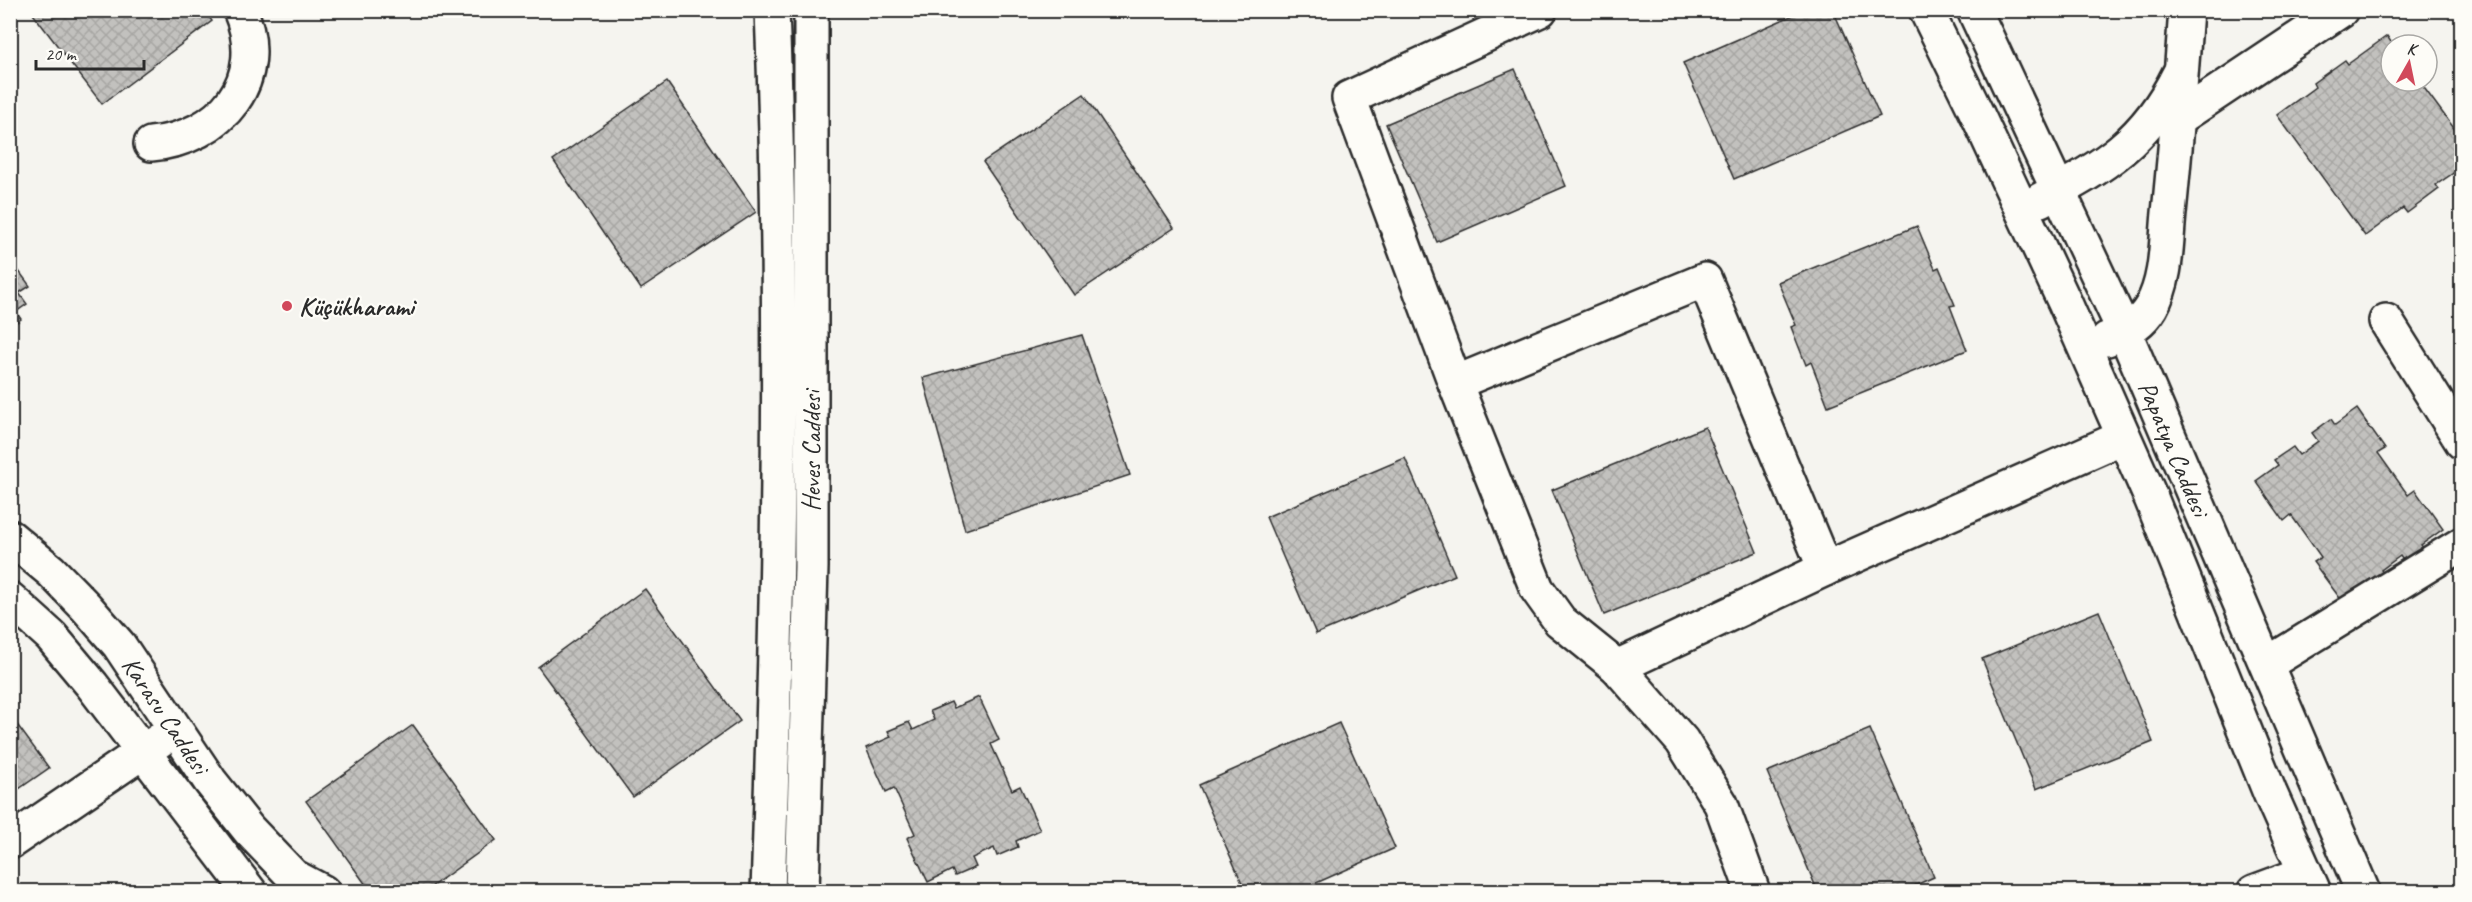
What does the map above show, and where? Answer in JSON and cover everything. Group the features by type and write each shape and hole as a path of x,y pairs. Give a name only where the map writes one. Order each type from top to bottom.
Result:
{"street":[{"path":"151,144 180,140 206,128 219,118 238,93 246,74 249,53 248,32 240,10"},
{"name":"Heves Caddesi","path":"768,891 776,571 778,368 772,10"},
{"name":"Heves Caddesi","path":"802,891 811,567 811,10"},
{"path":"1540,10 1349,98 1455,383 1537,589 1560,621 1617,667 1682,741 1721,804 1753,891"},
{"name":"Papatya Caddesi","path":"1926,10 2023,209 2193,600 2270,793 2309,882"},
{"name":"Papatya Caddesi","path":"1974,10 2126,333 2363,891"},
{"path":"2083,346 2126,333 2151,307 2162,279 2179,118 2186,10"},
{"path":"2179,118 2341,10"},
{"path":"2023,209 2103,165 2141,132 2162,105 2182,68"},
{"path":"1455,383 1705,280 1825,569"},
{"path":"2386,321 2462,442"},
{"path":"1617,667 1825,569 2123,437"},
{"name":"Karasu Caddesi","path":"10,537 51,571 86,606 119,645 210,781 249,830 293,876 322,891"},
{"path":"2267,664 2462,544"},
{"name":"Karasu Caddesi","path":"10,599 51,636 92,685 250,891"},
{"path":"10,842 143,753 174,729"},
{"path":"2254,891 2309,882"}],"building":[{"path":"30,10 204,10 212,21 102,104"},
{"path":"1805,10 1833,10 1880,116 1734,179 1683,63"},
{"path":"2379,42 2379,93 2428,93 2462,139 2462,167 2436,185 2439,189 2407,213 2403,208 2365,236 2277,115 2315,87 2313,83 2345,60 2348,64"},
{"path":"1515,69 1566,186 1437,242 1386,124"},
{"path":"667,82 756,212 641,289 553,160"},
{"path":"1084,94 1174,228 1074,295 983,162"},
{"path":"1917,226 1935,269 1939,267 1955,305 1950,306 1967,350 1828,406 1811,362 1806,365 1791,327 1796,325 1778,282"},
{"path":"10,259 30,286 19,293 27,304 16,312 21,319 10,327"},
{"path":"1082,335 1130,475 965,530 923,378"},
{"path":"2357,409 2385,449 2378,453 2408,495 2415,490 2443,529 2421,545 2425,550 2405,563 2400,556 2381,570 2386,577 2342,601 2313,562 2321,557 2291,515 2284,521 2256,481 2278,465 2274,460 2293,447 2299,455 2318,441 2312,433 2331,419 2335,425"},
{"path":"1705,427 1757,552 1604,615 1552,490"},
{"path":"1405,458 1455,575 1316,634 1266,517"},
{"path":"645,589 740,721 633,797 538,667"},
{"path":"2099,611 2153,742 2036,789 1982,659"},
{"path":"979,697 999,740 991,744 1012,790 1020,786 1040,830 1016,841 1018,847 997,856 994,848 972,858 976,867 955,876 952,870 928,882 907,838 915,834 894,788 886,792 866,748 891,737 888,731 909,722 913,730 934,720 930,711 951,702 954,708"},
{"path":"10,715 49,768 10,795"},
{"path":"1339,723 1395,848 1296,892 1246,892 1199,785"},
{"path":"413,725 496,840 424,892 371,892 306,801"},
{"path":"1870,729 1934,877 1900,892 1818,892 1767,772"}],"place":[{"name":"Küçükharami","path":"287,306"}]}
